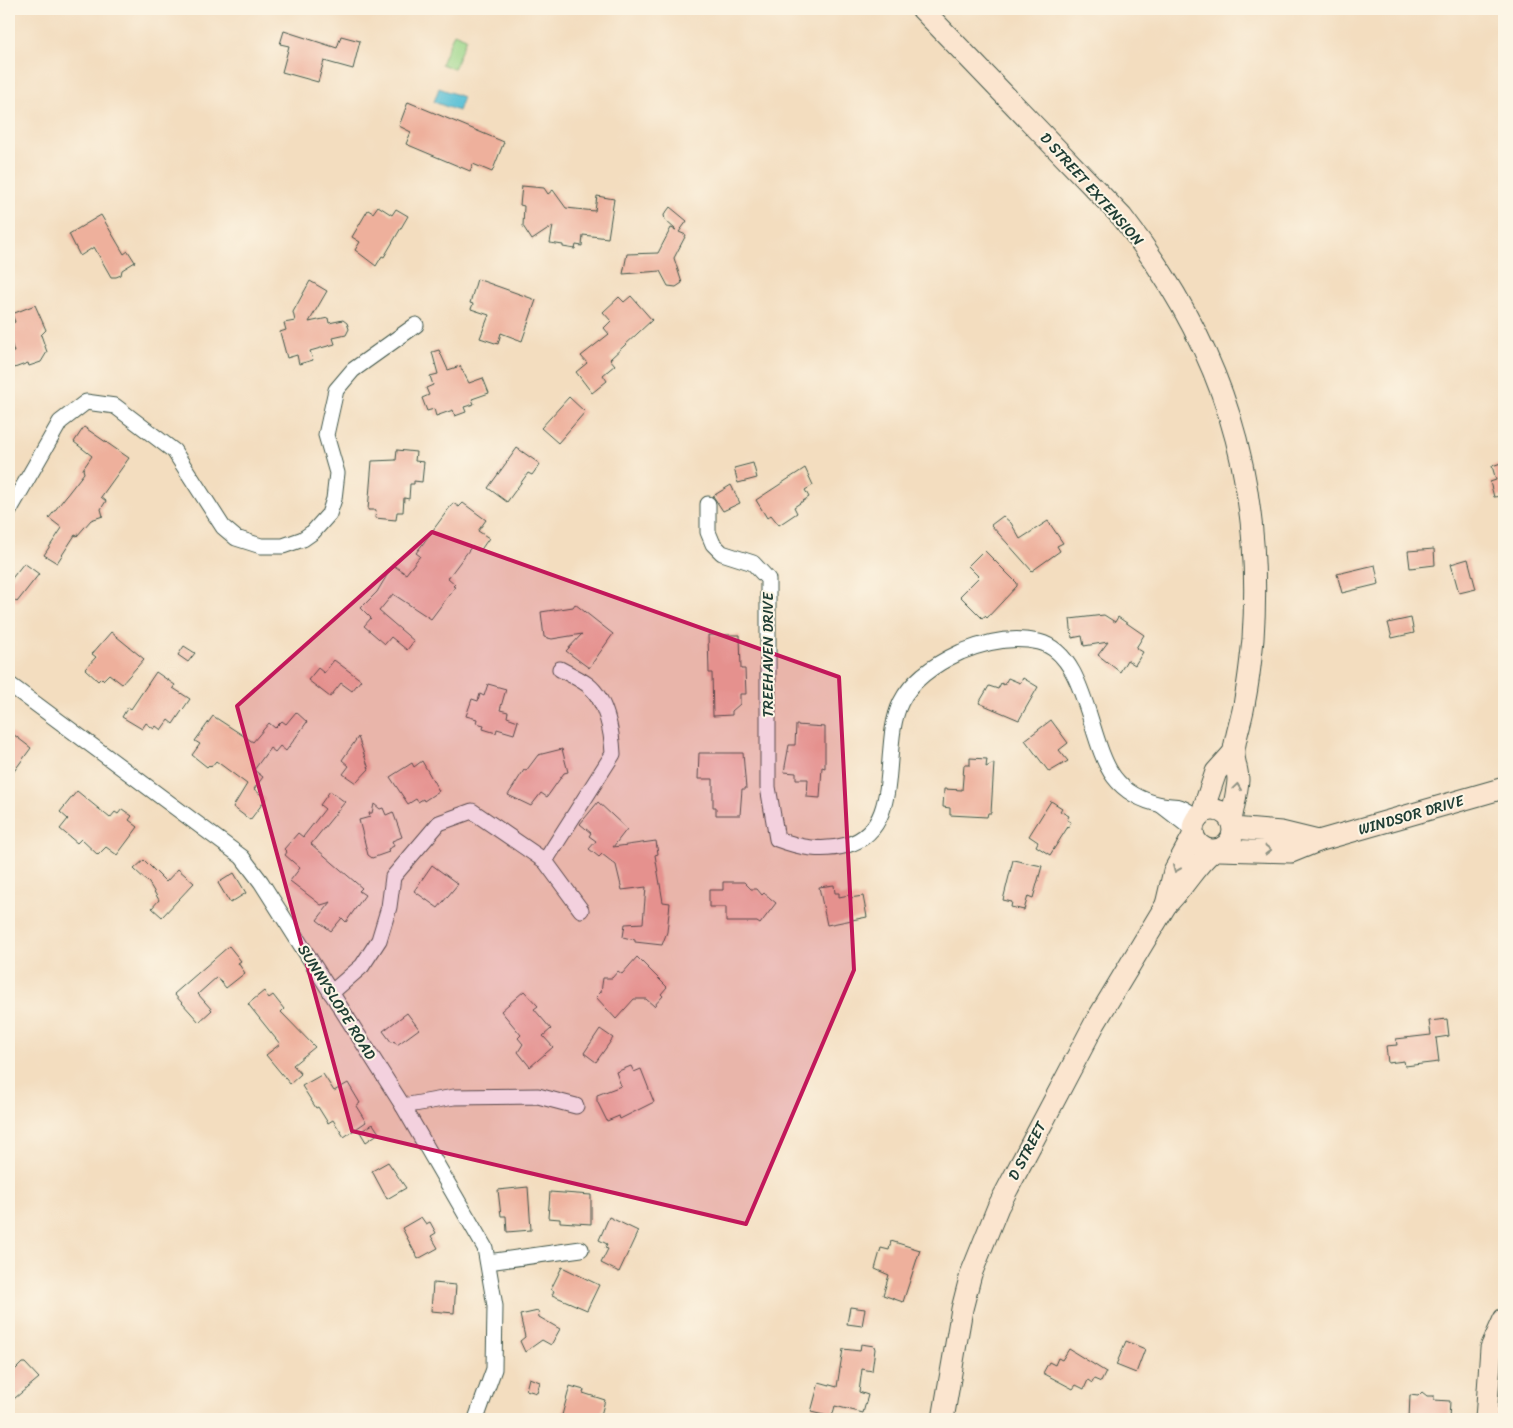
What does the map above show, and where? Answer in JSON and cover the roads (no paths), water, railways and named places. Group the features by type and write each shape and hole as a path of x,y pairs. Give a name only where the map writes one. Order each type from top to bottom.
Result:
{"street":[{"name":"D STREET EXTENSION","path":"922,9 1122,217 1174,290 1198,333 1219,381 1235,434 1245,477 1252,527 1254,578 1252,648 1245,700 1234,752 1238,779 1232,824"},
{"path":"9,511 60,422 86,402 115,406 174,451 223,527 236,538 251,544 272,546 303,539 313,532 329,514 337,486 338,473 326,435 336,390 353,370 416,325"},
{"name":"TREEHAVEN DRIVE","path":"708,504 708,532 714,544 722,553 753,563 768,579 768,787 777,839 799,847 831,849 854,843 872,830 884,810 892,729 901,701 918,680 941,661 971,648 1012,639 1041,643 1063,658 1080,684 1100,750 1114,777 1131,795 1161,805 1181,808 1196,824"},
{"path":"545,861 613,754 612,734 605,710 589,686 560,668"},
{"name":"SUNNYSLOPE ROAD","path":"9,684 242,857 261,882 403,1106 485,1248 495,1306 494,1369 476,1419"},
{"path":"1196,824 1208,810 1222,811 1232,824 1230,841 1216,850 1200,847 1196,824 1216,772 1234,752"},
{"name":"WINDSOR DRIVE","path":"1216,850 1291,852 1318,841 1504,788"},
{"path":"331,993 362,966 379,940 389,907 393,877 439,823 472,811 545,861 581,910"},
{"name":"D STREET","path":"1166,905 1174,871 1196,824"},
{"name":"WINDSOR DRIVE","path":"1232,824 1281,832 1318,841"},
{"name":"D STREET","path":"944,1419 964,1301 971,1274 998,1207 1094,1023 1166,905 1180,892 1201,860 1216,850"},
{"path":"403,1106 454,1097 538,1096 576,1106"},
{"path":"488,1262 581,1249"},
{"path":"1486,1419 1491,1348 1504,1319"}],"water":[{"path":"439,88 463,97 458,111 434,102"}]}
